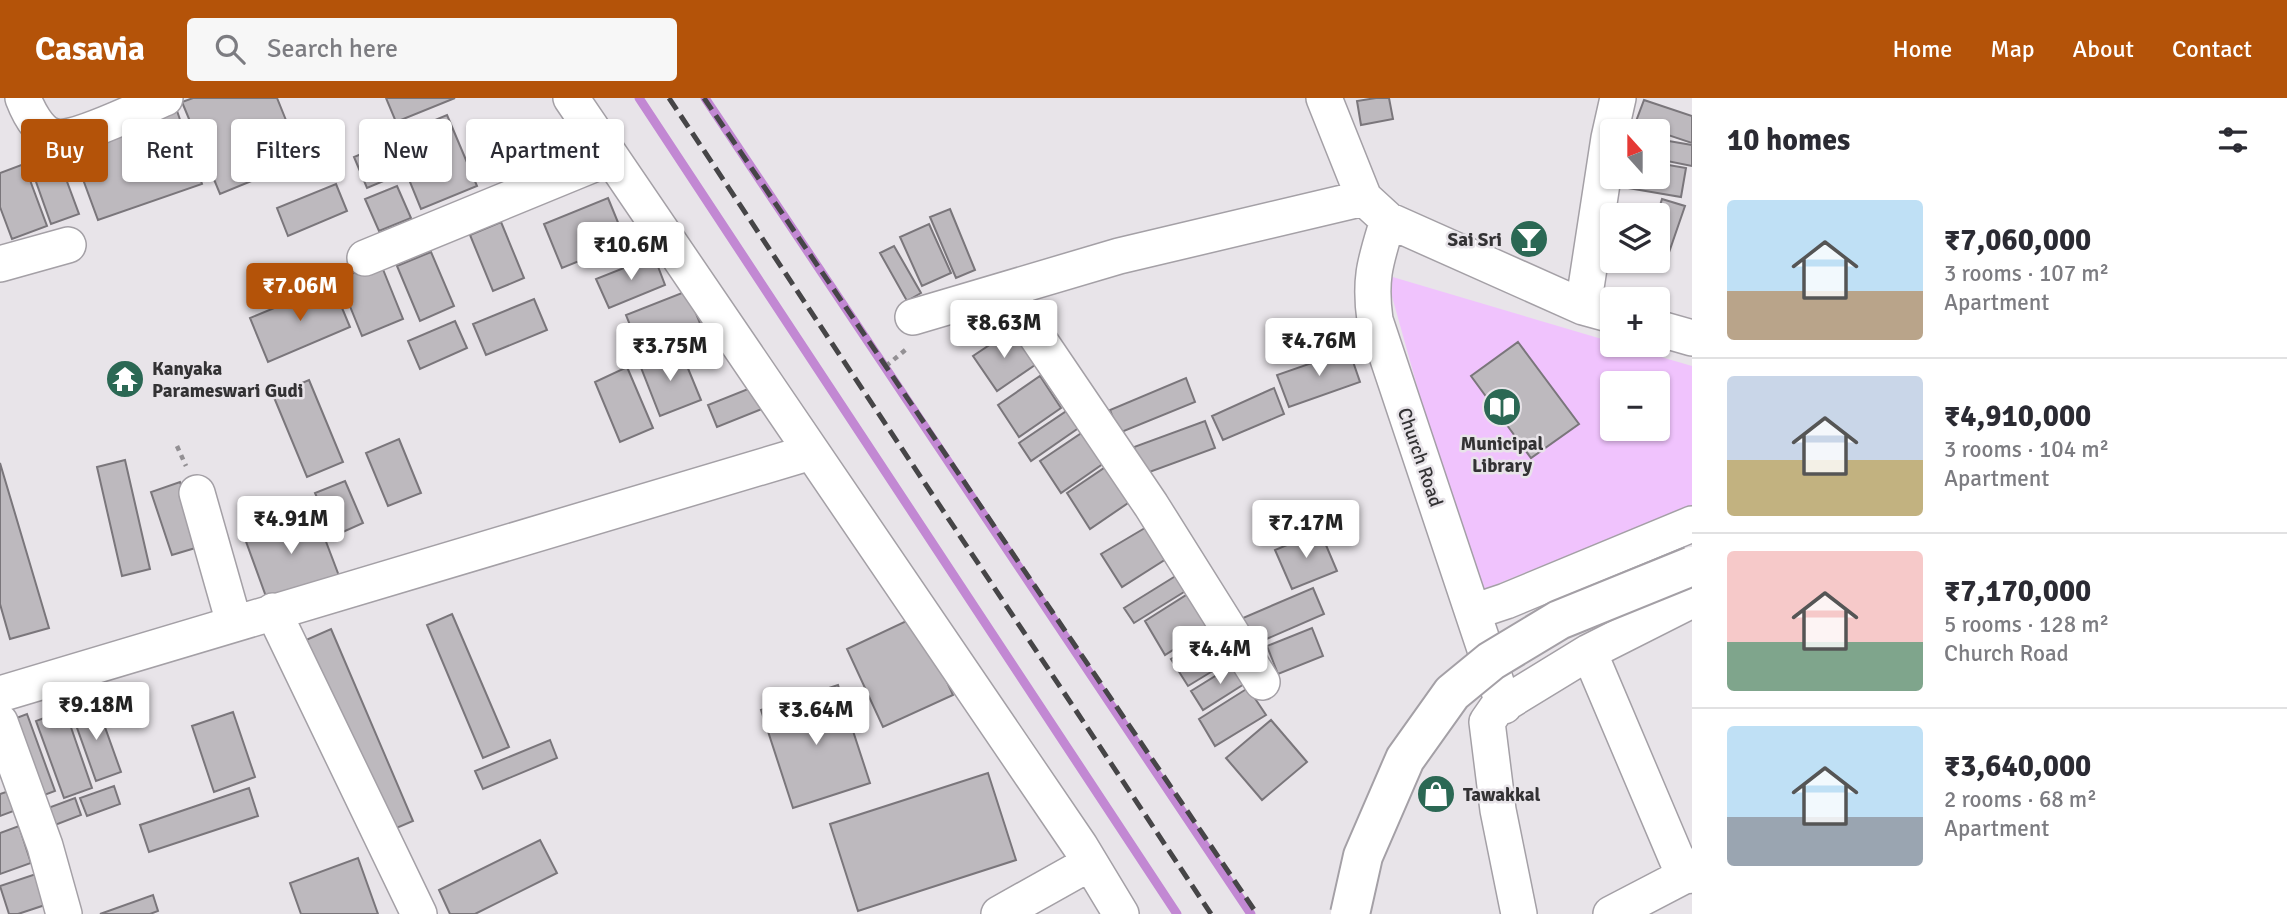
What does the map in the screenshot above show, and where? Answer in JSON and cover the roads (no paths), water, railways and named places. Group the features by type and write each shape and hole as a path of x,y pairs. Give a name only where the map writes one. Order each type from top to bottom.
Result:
{"main road":[{"path":"1350,914 1363,856 1405,759 1452,693 1491,661 1559,620 1692,566"}],"street":[{"path":"23,98 39,126 53,136 75,136 165,98"},
{"path":"571,98 585,119"},
{"path":"1324,98 1376,209"},
{"path":"913,317 1119,256 1376,209 1597,311 1609,138 1618,98"},
{"path":"624,176 1090,863 1121,914"},
{"path":"365,258 550,182"},
{"name":"Church Road","path":"1376,209 1371,293 1375,320 1504,706"},
{"path":"0,264 68,244"},
{"path":"1006,291 1151,505 1262,682"},
{"path":"1670,332 1692,338"},
{"path":"0,694 811,452"},
{"path":"197,493 234,623"},
{"path":"1473,612 1692,524"},
{"path":"1519,914 1498,810 1487,722 1496,709 1589,652 1692,600"},
{"path":"273,611 419,914"},
{"path":"1589,652 1689,872 1611,914"},
{"path":"0,722 45,846 64,914"},
{"path":"999,914 1090,863"}],"waterway":[{"path":"639,98 1177,914"},
{"path":"705,98 1251,914"}],"railway":[{"path":"669,98 1211,914"},
{"path":"704,98 1257,914"}],"place":[{"name":"Sai Sri","path":"1529,239"},
{"name":"Kanyaka Parameswari Gudi","path":"125,379"},
{"name":"Municipal Library","path":"1502,407"},
{"name":"Tawakkal","path":"1436,794"}]}
